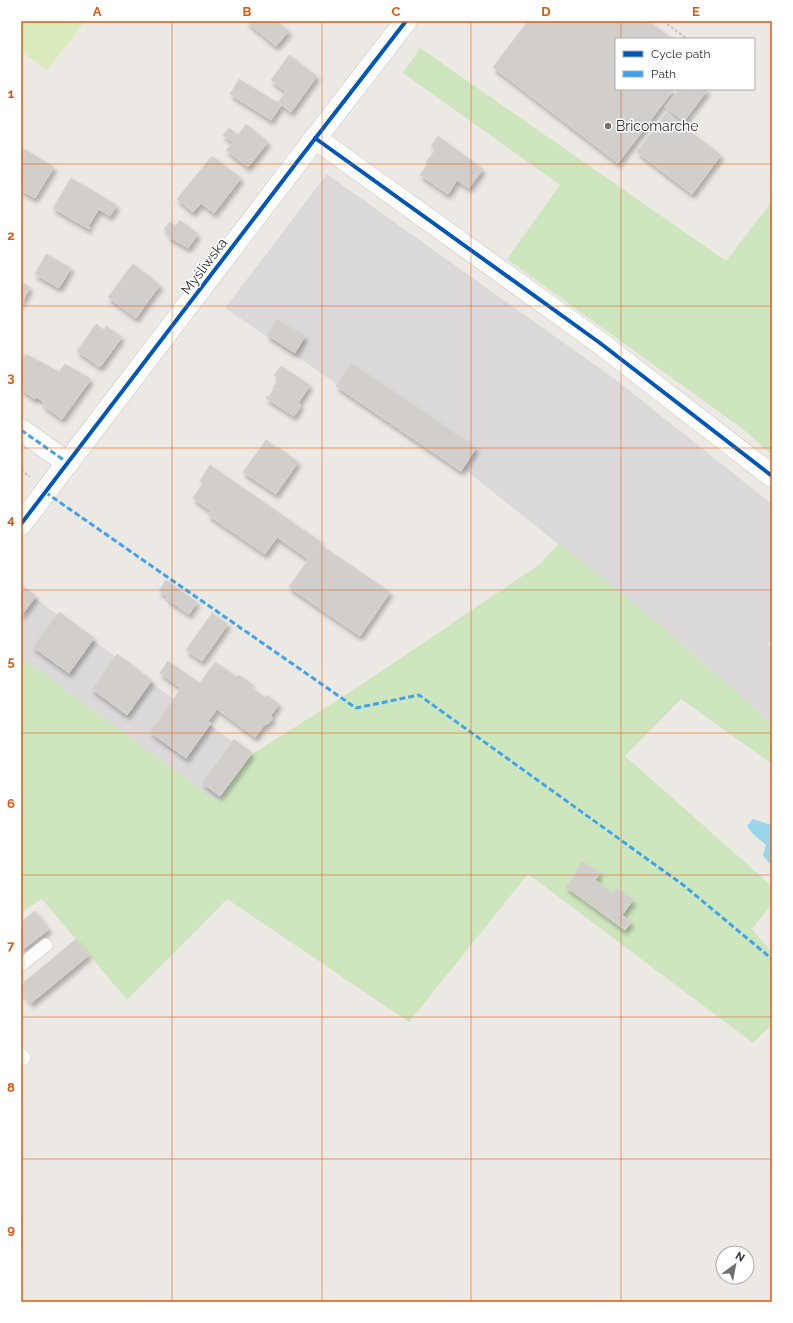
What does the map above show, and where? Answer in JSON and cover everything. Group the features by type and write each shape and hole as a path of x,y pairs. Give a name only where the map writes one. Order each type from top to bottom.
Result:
{"street":[{"name":"Myśliwska","path":"21,524 406,21"},
{"path":"315,138 600,343 772,476"},
{"path":"21,430 68,463"}],"lane":[{"path":"21,965 46,945"},
{"path":"21,1054 24,1058 21,1060"}],"path":[{"path":"663,21 686,38"}],"shaded area":[{"path":"327,174 616,380 772,504 772,640 768,645 772,648 772,724 658,623 473,476 225,308"},
{"path":"21,588 251,755 218,802 21,657"}],"green space":[{"path":"21,21 85,21 47,70 21,51"},
{"path":"420,48 726,261 772,201 772,455 744,430 507,259 560,185 403,73"},
{"path":"559,543 658,623 772,724 772,764 681,699 625,756 772,886 772,904 752,929 772,953 772,1024 753,1043 528,874 409,1022 227,899 127,1000 42,899 21,912 21,657 218,802 251,755 358,687 540,564"}],"water":[{"path":"753,819 772,824 772,865 763,855 766,845 753,834 747,826"}],"building":[{"path":"246,21 277,21 289,31 276,46"},
{"name":"Bricomarche","path":"528,21 649,21 671,38 615,38 615,90 673,90 618,163 493,67"},
{"path":"289,55 317,76 291,112 278,102 286,92 271,80"},
{"path":"239,79 281,105 271,120 230,94"},
{"path":"678,90 707,90 684,121 665,107"},
{"path":"666,113 721,155 692,194 637,152"},
{"path":"246,124 268,142 248,167 226,150 233,142 223,135 229,128 238,135"},
{"path":"438,136 483,169 469,188 457,180 448,194 420,175 428,164 426,162 436,149 431,146"},
{"path":"21,147 54,167 35,198 21,190"},
{"path":"212,156 241,178 214,213 201,203 193,212 177,199"},
{"path":"71,178 117,205 110,216 99,209 88,226 90,227 89,229 53,208"},
{"path":"180,220 198,234 188,248 168,236 170,234 164,229 170,222 176,226"},
{"path":"46,254 71,268 59,288 35,274"},
{"path":"133,264 160,285 148,301 120,281"},
{"path":"120,281 148,301 136,318 108,297"},
{"path":"21,282 30,287 21,304"},
{"path":"277,319 305,336 295,353 267,335"},
{"path":"96,324 104,330 106,326 122,337 100,367 77,351"},
{"path":"26,354 59,372 65,364 91,379 62,419 43,405 44,402 37,397 35,399 21,389 21,360"},
{"path":"351,363 476,448 461,471 336,386"},
{"path":"281,366 310,385 298,403 301,405 294,416 266,398 267,396 269,397 279,378 274,375"},
{"path":"266,440 298,462 276,494 243,472"},
{"path":"210,465 321,542 308,559 277,537 265,554 208,515 211,511 193,498 203,483 200,481"},
{"path":"319,544 390,592 360,636 289,587"},
{"path":"166,580 197,602 189,614 167,599 168,597 159,591"},
{"path":"21,585 36,596 21,616"},
{"path":"59,612 94,638 69,673 33,647"},
{"path":"212,613 228,624 202,661 186,650"},
{"path":"117,654 152,680 127,715 92,689"},
{"path":"168,661 200,683 215,662 237,677 239,675 251,683 249,686 266,698 267,695 279,704 271,715 272,719 269,723 265,724 255,737 217,709 208,721 175,697 181,688 160,673"},
{"path":"175,697 211,723 186,758 150,732"},
{"path":"234,739 252,753 220,796 202,783"},
{"path":"582,861 600,873 595,880 613,894 617,888 633,900 622,915 631,922 625,930 566,887 578,870 577,869"},
{"path":"35,911 49,929 21,951 21,922"},
{"path":"76,939 89,955 31,1003 21,990 21,985"}],"marked path":[{"path":"21,430 68,463"},
{"path":"45,492 356,708 419,695 682,884 772,959"}],"cycle path":[{"path":"21,524 406,21"},
{"path":"315,138 600,343 772,476"}],"place":[{"name":"Bricomarche","path":"608,126"}]}
